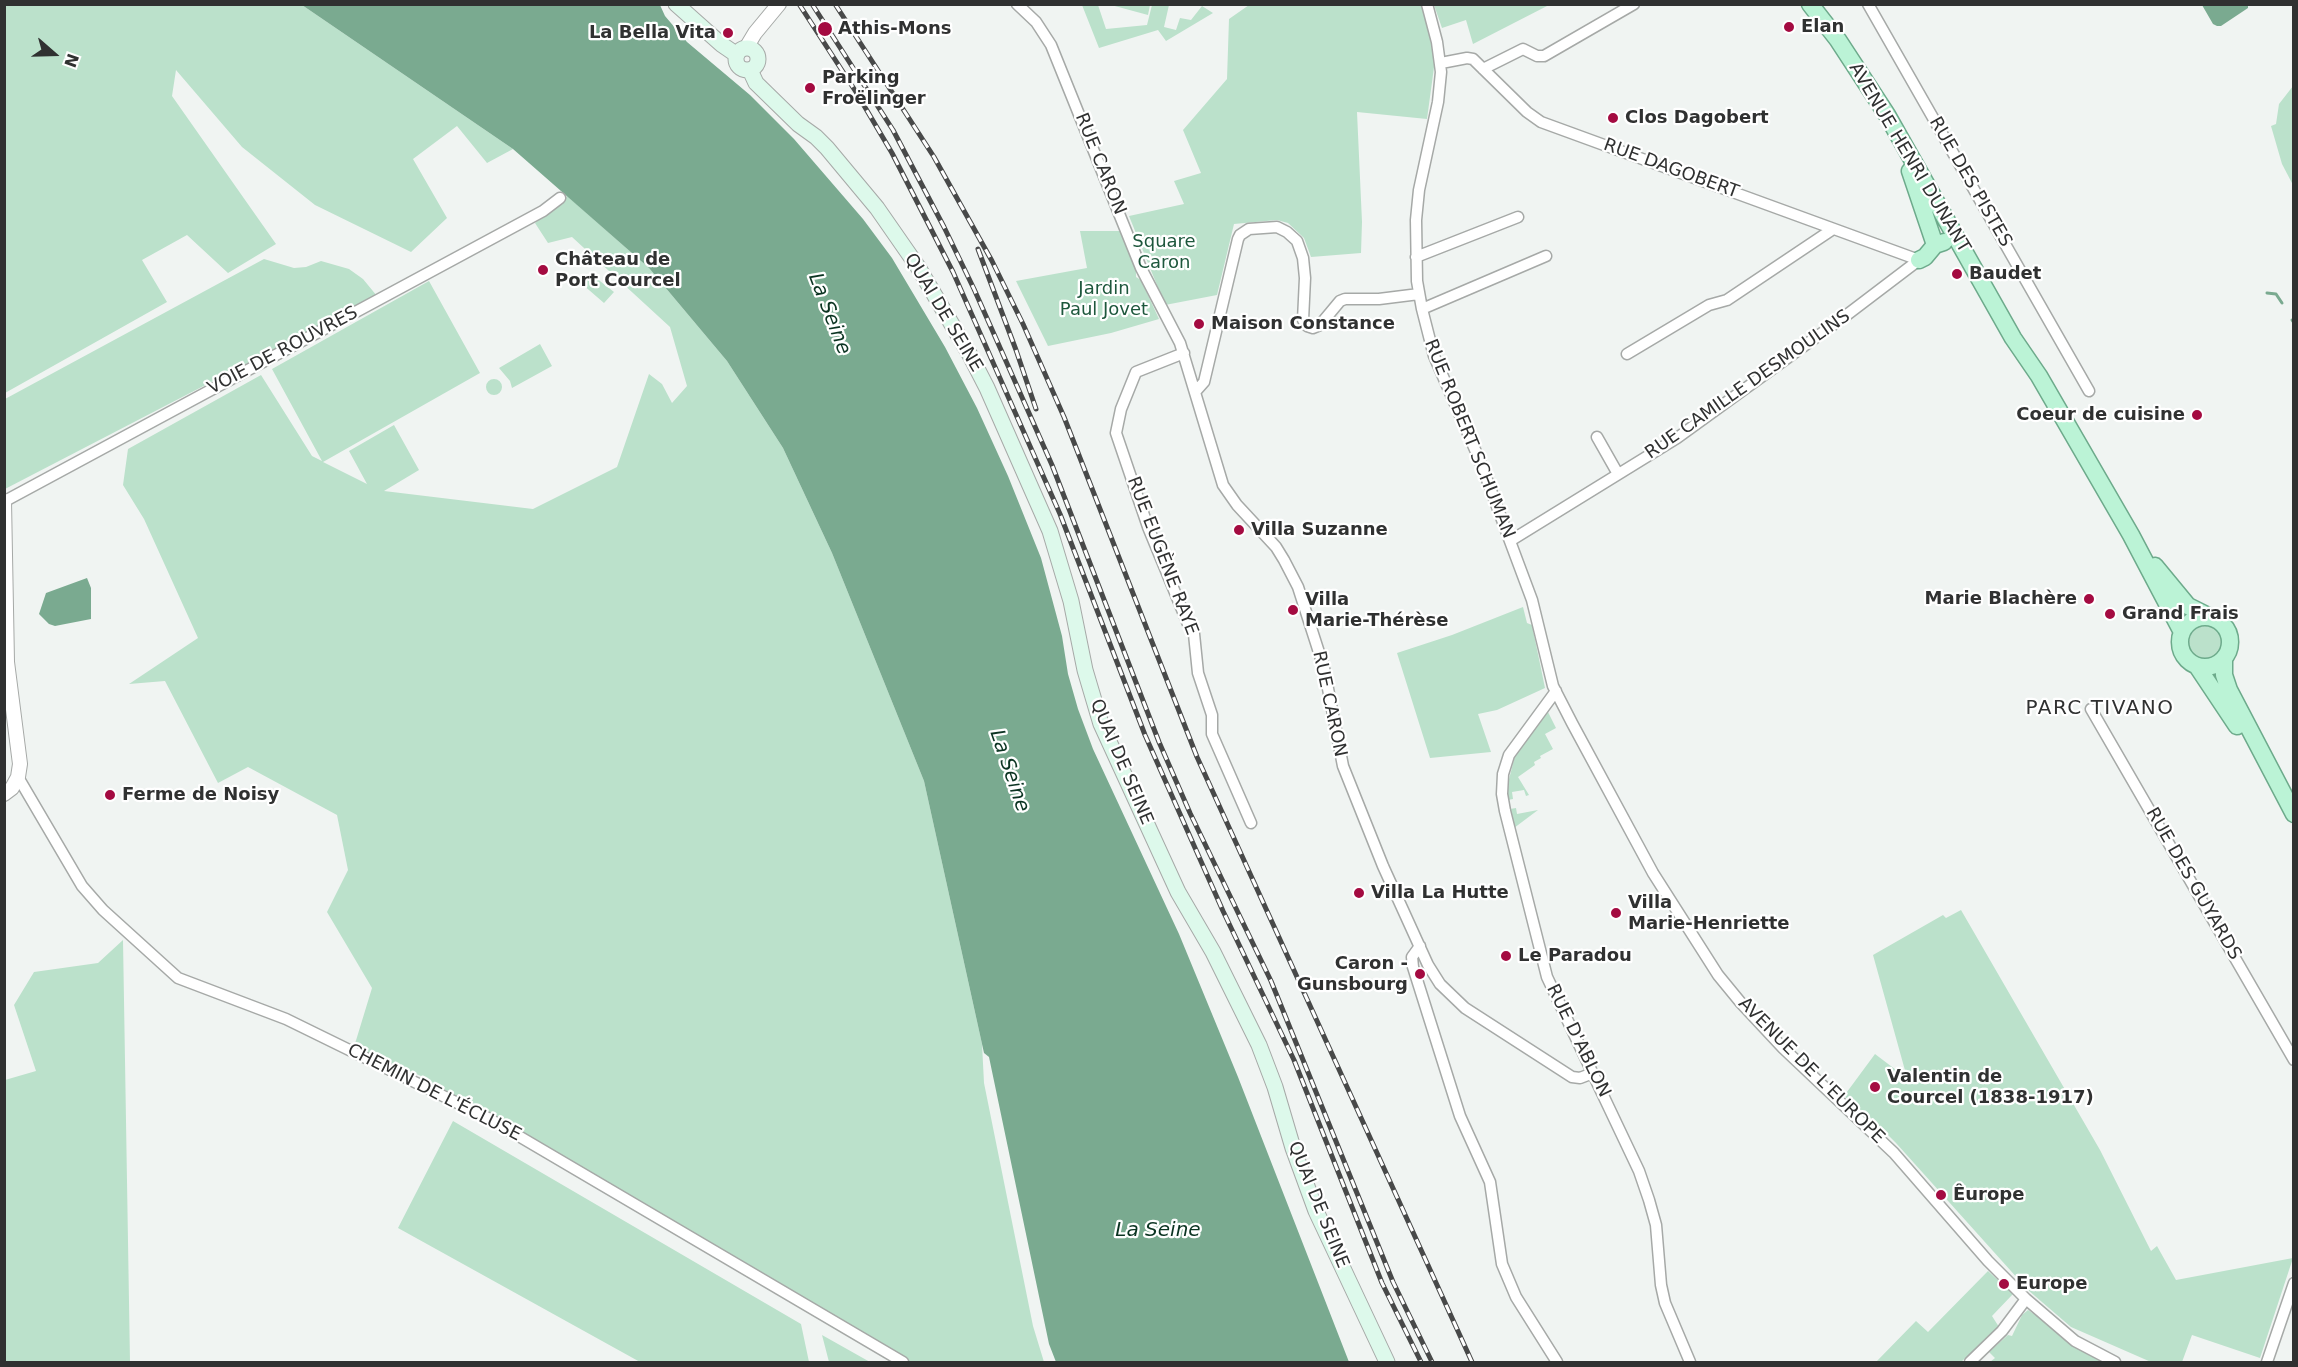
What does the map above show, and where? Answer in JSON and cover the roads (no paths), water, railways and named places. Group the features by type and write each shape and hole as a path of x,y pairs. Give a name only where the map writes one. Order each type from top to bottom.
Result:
{"main road":[{"path":"676,4 721,44 742,52"},
{"name":"AVENUE HENRI DUNANT","path":"1810,4 1857,69 1903,144 2013,338 2039,376 2131,535 2182,632"},
{"name":"AVENUE HENRI DUNANT","path":"1821,4 1864,63 1896,115 2019,333 2039,376"},
{"name":"QUAI DE SEINE","path":"742,52 736,61 740,67 752,69 804,117 816,137 877,208 918,267 970,355 1013,444 1050,531 1071,601 1085,670 1101,724 1178,892 1213,952 1258,1045 1275,1087 1316,1211 1387,1362"},
{"path":"1903,144 1905,159 1935,245"},
{"path":"1919,260 1925,257 1935,245 1948,242 1962,247"},
{"name":"AVENUE HENRI DUNANT","path":"2131,535 2188,606 2208,616"},
{"path":"2208,616 2217,620 2227,630 2229,647 2224,658 2224,675 2229,690 2289,807 2197,666 2182,654 2180,639 2182,632 2193,619 2208,616"},
{"path":"2197,666 2211,666 2224,658"}],"street":[{"path":"742,52 778,4"},
{"name":"RUE CARON","path":"1017,4 1036,22 1051,45 1141,268 1184,353 1223,486 1237,505 1276,547 1298,587 1324,668 1343,766 1383,866 1428,965 1440,984 1465,1008 1572,1077 1580,1078 1593,1073"},
{"name":"RUE ROBERT SCHUMAN","path":"1427,4 1441,63 1438,102 1419,190 1416,220 1419,294 1434,356 1480,461 1532,600 1556,691"},
{"path":"1483,69 1523,49 1537,56 1544,56 1634,4"},
{"name":"RUE DES PISTES","path":"1868,4 2089,391"},
{"name":"RUE DAGOBERT","path":"1441,63 1467,58 1483,69 1527,112 1541,122 1919,260"},
{"name":"VOIE DE ROUVRES","path":"5,501 543,211 560,198"},
{"path":"1416,257 1518,217"},
{"path":"1196,391 1204,382 1238,239 1243,232 1249,229 1277,227 1297,241 1303,258 1305,278 1303,320 1307,326 1313,328 1320,325 1340,301 1345,299 1379,299 1419,294"},
{"path":"1627,354 1709,305 1727,300 1833,229"},
{"path":"1422,309 1546,256"},
{"name":"RUE CAMILLE DESMOULINS","path":"1510,541 1677,438 1919,260"},
{"name":"RUE EUGÈNE RAYE","path":"1184,353 1136,372 1121,409 1116,433 1148,527 1194,634 1198,673 1212,715 1212,734 1251,823"},
{"path":"1597,437 1618,474"},
{"path":"4,794 12,788 18,777 20,764 7,662 5,501"},
{"name":"RUE D'ABLON","path":"1556,691 1511,750 1503,774 1502,794 1544,968 1563,1013 1639,1171 1656,1225 1661,1285 1665,1303 1690,1362"},
{"name":"AVENUE DE L'EUROPE","path":"1556,691 1647,863 1718,975 1741,1004 1783,1048 1894,1153 1988,1261 2026,1299 2075,1341 2115,1362"},
{"name":"RUE DES GUYARDS","path":"2091,709 2294,1060"},
{"name":"CHEMIN DE L'ÉCLUSE","path":"18,777 47,822 82,886 103,910 178,978 286,1019 488,1118 903,1362"},
{"path":"1420,946 1412,957 1413,967 1460,1116 1490,1182 1502,1264 1516,1297 1557,1362"},
{"path":"2267,1362 2294,1283"},
{"path":"1970,1362 2002,1331 2026,1299"}],"water":[{"name":"La Seine","path":"302,5 660,5 665,16 687,42 750,95 794,139 863,219 892,258 945,347 977,408 1008,476 1041,558 1062,636 1068,674 1093,749 1179,934 1238,1077 1349,1362 1056,1362 1049,1344 989,1057 984,1053 924,781 832,553 783,448 727,361 649,268 513,149"},
{"path":"2202,5 2248,5 2248,8 2221,26 2217,26 2213,24"},
{"path":"87,578 91,588 91,619 55,626 49,624 39,614 46,593"}],"waterway":[{"path":"2267,293 2276,294 2282,303"}],"railway":[{"path":"799,4 892,153 953,272 1060,514 1145,735 1223,911 1294,1060 1382,1283 1421,1362"},
{"path":"812,4 893,130 974,289 1052,465 1159,742 1190,813 1271,981 1393,1282 1432,1362"},
{"path":"835,4 934,157 992,261 1023,324 1064,417 1197,757 1472,1362"},
{"path":"978,249 1036,409"}],"place":[{"name":"Elan","path":"1789,27"},
{"name":"Athis-Mons","path":"825,29"},
{"name":"La Bella Vita","path":"728,33"},
{"name":"Parking Froëlinger","path":"810,88"},
{"name":"Clos Dagobert","path":"1613,118"},
{"name":"Château de Port Courcel","path":"543,270"},
{"name":"Baudet","path":"1957,274"},
{"name":"Maison Constance","path":"1199,324"},
{"name":"Coeur de cuisine","path":"2197,415"},
{"name":"Villa Suzanne","path":"1239,530"},
{"name":"Marie Blachère","path":"2089,599"},
{"name":"Villa Marie-Thérèse","path":"1293,610"},
{"name":"Grand Frais","path":"2110,614"},
{"name":"Ferme de Noisy","path":"110,795"},
{"name":"Villa La Hutte","path":"1359,893"},
{"name":"Villa Marie-Henriette","path":"1616,913"},
{"name":"Le Paradou","path":"1506,956"},
{"name":"Caron - Gunsbourg","path":"1420,974"},
{"name":"Valentin de Courcel (1838-1917)","path":"1875,1087"},
{"name":"Êurope","path":"1941,1195"},
{"name":"Europe","path":"2004,1284"}],"district":[{"name":"PARC TIVANO","path":"2100,709"}],"park label":[{"name":"Square Caron","path":"1164,252"},
{"name":"Jardin Paul Jovet","path":"1104,299"}]}
